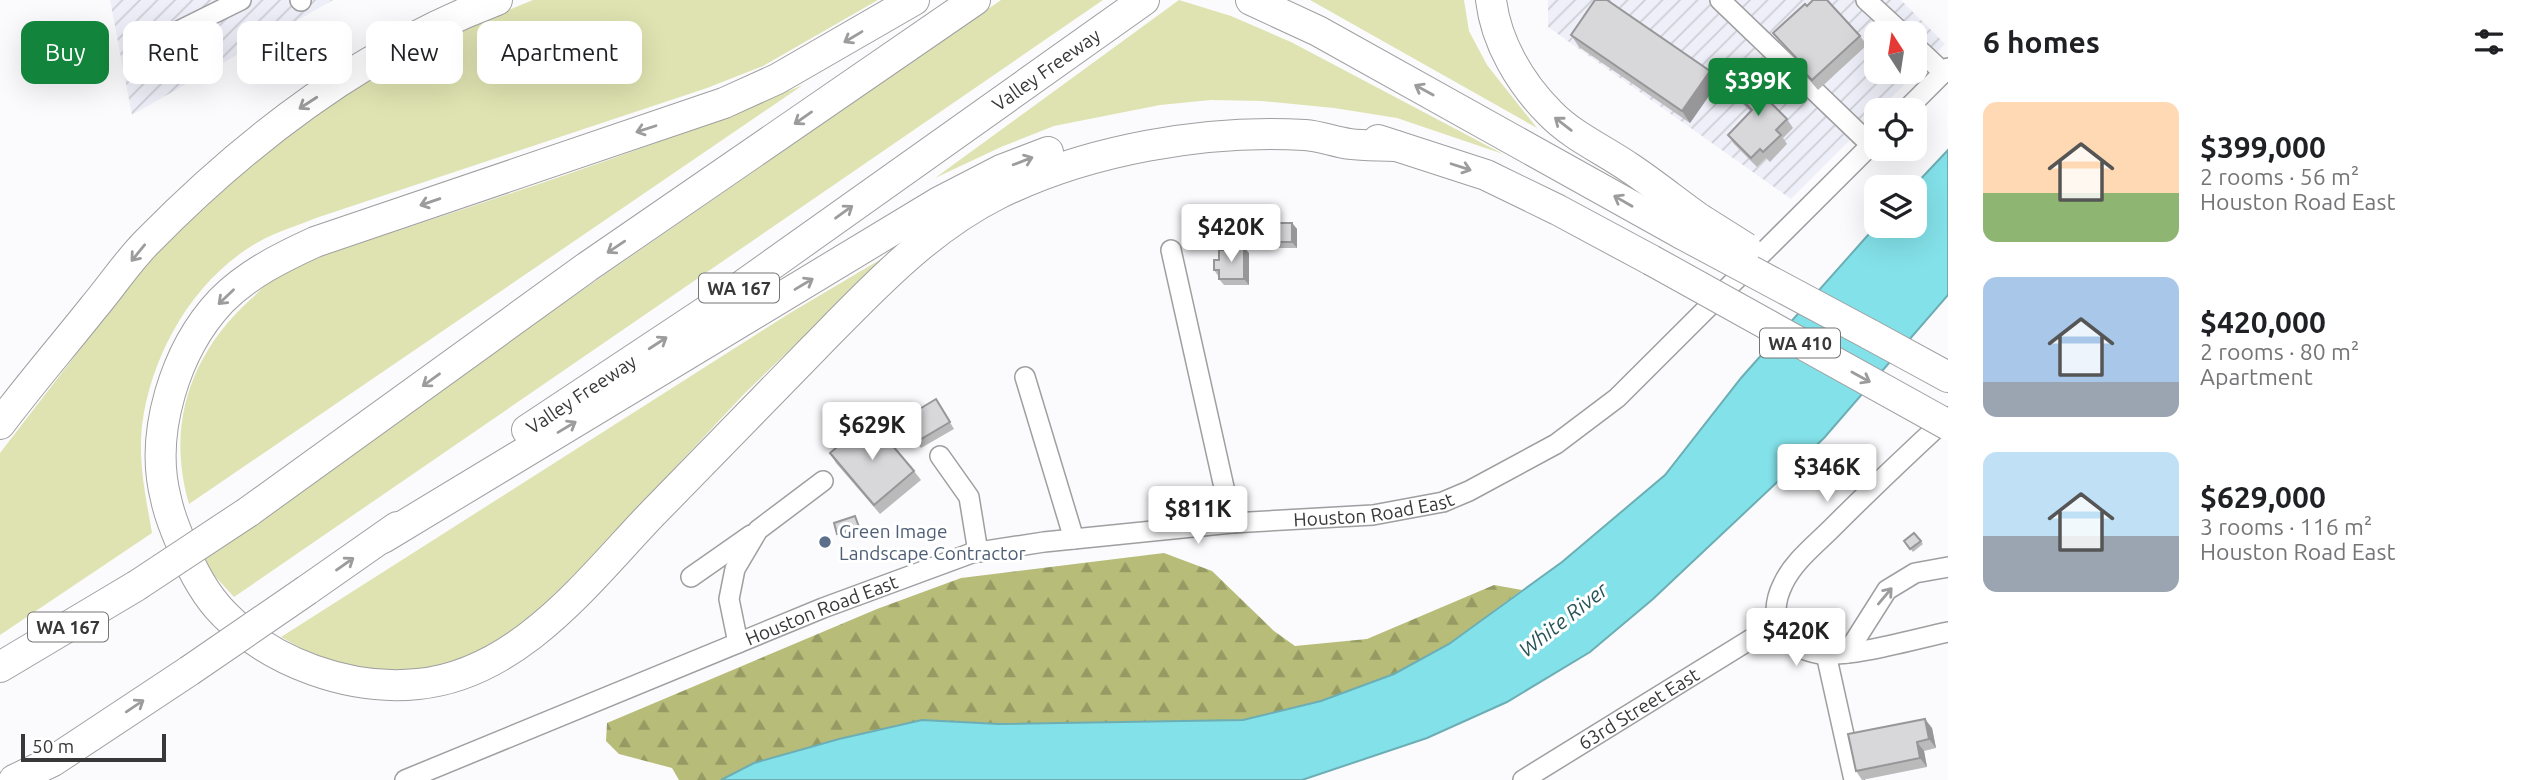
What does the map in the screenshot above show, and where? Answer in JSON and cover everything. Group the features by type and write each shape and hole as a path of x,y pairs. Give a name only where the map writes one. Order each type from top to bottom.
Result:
{"highway":[{"path":"0,424 145,244 215,177 290,115 372,60 460,14 497,0"},
{"name":"Valley Freeway","path":"15,780 53,761 383,538 545,416 705,312 1144,0"},
{"path":"1251,0 1318,31 1691,227 1784,272 1869,334 1948,377"},
{"path":"1492,0 1493,16 1510,60 1549,113 1629,167 1691,227"},
{"path":"913,1 777,79 724,103 314,242 246,278 219,304 197,334 179,369 166,411 161,457 165,497 189,564 223,614 273,652 324,675 351,681 412,685 449,679 484,666 509,653 526,640 592,578 896,266 960,217 998,194 1056,170 1093,159 1185,140 1307,135 1349,144 1396,146"},
{"name":"WA 167","path":"0,667 136,586 248,512 587,267 968,5"},
{"path":"383,538 939,202 1014,165 1052,150 1184,121 1236,117 1308,120 1396,146"},
{"name":"WA 410","path":"1396,146 1486,175 1558,210 1948,425"}],"street":[{"path":"199,21 241,0"},
{"path":"1720,0 1864,134"},
{"path":"1867,0 1889,21"},
{"path":"1918,98 1946,71 1927,56"},
{"name":"Houston Road East","path":"405,780 901,578 978,552 1232,523 1373,515 1443,502 1469,491 1556,444 1617,398 1864,153"},
{"path":"1171,250 1232,523"},
{"path":"1025,377 1074,539"},
{"path":"1948,417 1795,564 1783,582 1776,608 1777,623 1782,631 1794,644 1810,652 1847,653 1948,632"},
{"path":"940,456 969,497 978,552"},
{"path":"691,577 823,481"},
{"path":"738,643 729,598 734,569 758,530"},
{"path":"1847,653 1888,590 1915,573 1948,567"},
{"name":"63rd Street East","path":"1523,780 1777,623"},
{"path":"1826,654 1854,780"}],"shaded area":[{"path":"110,0 333,0 296,21 237,21 237,55 223,63 223,21 123,21 123,68"},
{"path":"1548,0 1901,0 1922,21 1864,21 1864,84 1905,84 1891,98 1864,98 1864,126 1791,199 1548,27"},
{"path":"1927,26 1945,44 1927,62"},
{"path":"126,84 186,84 132,115"}],"green space":[{"path":"533,0 878,0 763,66 707,88 316,218 262,240 238,255 197,295 180,319 155,371 147,399 141,439 143,480 152,533 0,635 0,453 131,283 200,207 262,155 366,83 463,84 463,29 477,23 477,84 642,84 642,21 482,21"},
{"path":"1001,0 1103,0 234,597 212,573 203,553"},
{"path":"1179,0 1231,16 1291,42 1503,154 1397,118 1334,108 1261,101 1211,100 1160,105 1054,126 935,178"},
{"path":"1310,0 1464,0 1469,31 1487,65 1537,128"},
{"path":"803,85 189,504 180,446 188,393 212,343 230,320 272,280 318,257 635,150"},
{"path":"888,255 745,393 579,570 525,622 484,651 441,666 396,673 357,670 324,661 281,637 790,313"},
{"path":"1164,553 1212,571 1274,631 1295,646 1367,639 1494,585 1522,590 1449,644 1394,674 1321,701 1243,720 999,724 922,720 754,763 721,780 679,780 672,768 619,754 606,741 607,723 877,609 961,578"}],"water":[{"name":"White River","path":"1948,150 1948,295 1824,438 1653,599 1590,652 1507,702 1427,738 1302,780 721,780 754,763 839,739 922,720 999,724 1243,720 1321,701 1394,674 1449,644 1562,562 1665,475 1741,378 1865,238 1927,238 1927,175 1924,175"}],"building":[{"path":"1595,0 1607,0 1710,71 1682,111 1571,35"},
{"path":"1813,0 1827,0 1860,36 1812,80 1798,66 1801,63 1773,33"},
{"path":"1761,71 1776,86 1765,97 1787,119 1776,130 1781,135 1763,152 1760,149 1751,158 1728,135 1752,110 1737,95"},
{"path":"1250,223 1292,223 1292,242 1250,242"},
{"path":"1228,247 1244,247 1244,279 1219,279 1219,270 1214,270 1214,260 1219,260 1219,250 1228,250"},
{"path":"936,399 950,422 916,442 903,419"},
{"path":"870,419 914,471 874,505 830,453"},
{"path":"855,516 859,527 837,534 834,523"},
{"path":"1914,533 1921,541 1910,549 1904,541"},
{"path":"1925,719 1929,739 1917,742 1920,758 1856,771 1848,734"}],"place":[{"name":"Green Image Landscape Contractor","path":"825,542"}]}
